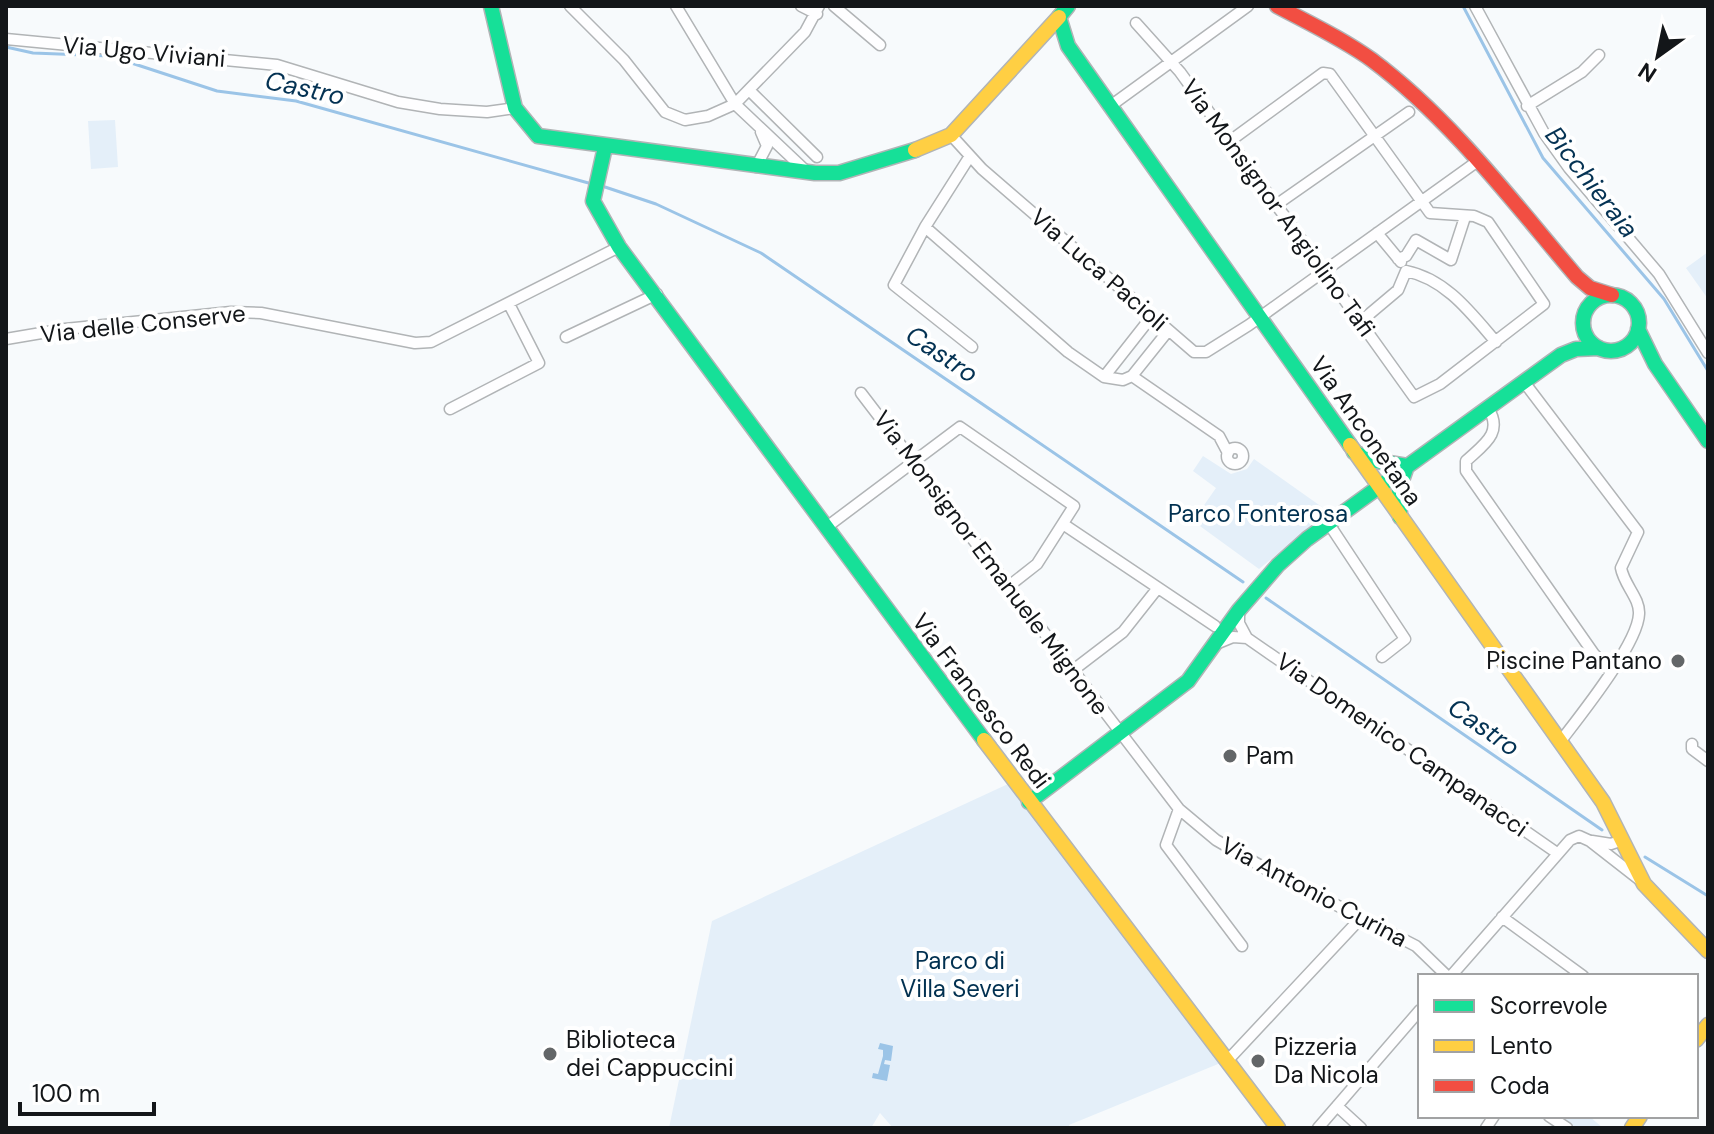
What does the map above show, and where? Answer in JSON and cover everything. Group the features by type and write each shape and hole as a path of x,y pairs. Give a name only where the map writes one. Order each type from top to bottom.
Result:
{"street":[{"path":"491,6 515,108 538,136 756,167 839,173 895,158 951,135 1064,12"},
{"path":"570,6 624,60 665,112 685,120 708,116 735,104 750,91 805,32 818,10 801,6"},
{"path":"676,6 735,104 807,172"},
{"path":"834,6 880,45"},
{"path":"1109,107 1248,6"},
{"path":"1277,6 1340,38 1380,66 1410,92 1577,277 1590,288 1633,306 1638,329 1655,364 1708,441"},
{"path":"1475,6 1527,106 1569,168 1659,274 1708,353"},
{"name":"Via Anconetana","path":"1064,12 1068,46 1109,107 1603,802 1644,884 1708,951"},
{"name":"Via Monsignor Angiolino Tafi","path":"1136,23 1172,61 1414,397 1440,384 1496,342"},
{"name":"Via Ugo Viviani","path":"6,39 277,65 398,102 440,109 487,112 515,108"},
{"path":"1527,106 1582,72 1599,55"},
{"path":"1230,141 1326,73 1420,202 1433,215 1488,222 1543,301 1541,309 1496,342 1442,286 1425,274 1406,271 1377,233"},
{"path":"750,91 817,157"},
{"path":"1276,205 1409,112"},
{"path":"756,167 767,146 760,130"},
{"name":"Via Luca Pacioli","path":"951,135 970,156 1194,352 1206,352 1259,318"},
{"name":"Via Francesco Redi","path":"605,147 593,201 619,247 657,294 1029,802 1278,1128"},
{"path":"778,169 782,149"},
{"path":"765,152 778,169"},
{"path":"970,156 925,227 894,285 972,347"},
{"path":"1259,318 1475,163"},
{"path":"1398,259 1406,256 1416,240 1451,260 1465,217"},
{"path":"925,227 1068,352 1104,377 1123,380 1132,376 1168,331"},
{"name":"Via delle Conserve","path":"6,339 65,329 231,312 261,313 415,343 431,342 619,247"},
{"path":"1360,322 1398,290 1406,271"},
{"path":"1577,277 1584,300 1588,338 1599,348"},
{"path":"566,337 657,294"},
{"path":"1561,355 1594,300 1612,295"},
{"path":"450,409 539,363 509,304"},
{"path":"1104,377 1152,316"},
{"path":"1029,802 1188,681 1218,634 1278,565 1377,486 1561,355 1576,349 1614,351 1627,345 1638,329"},
{"path":"1627,345 1655,364"},
{"path":"1132,376 1219,436 1233,450"},
{"path":"1524,382 1638,532 1621,568 1638,604 1638,622 1611,672 1560,742"},
{"name":"Via Monsignor Emanuele Mignone","path":"861,393 1120,733"},
{"path":"1488,408 1495,423 1493,432 1487,444 1466,461 1466,471 1594,654 1611,672"},
{"path":"828,526 960,427 1074,506 1037,564 1009,586"},
{"path":"1352,451 1371,460 1407,466"},
{"path":"1400,517 1399,489 1407,466"},
{"path":"1063,524 1218,634 1247,638"},
{"path":"1329,524 1405,639 1382,657"},
{"path":"1072,671 1123,632 1157,589"},
{"path":"1239,610 1239,623 1247,638"},
{"name":"Via Domenico Campanacci","path":"1247,638 1557,853"},
{"name":"Via Antonio Curina","path":"1120,733 1179,809 1216,840 1416,946 1447,974"},
{"path":"1692,744 1692,749 1708,761"},
{"name":"Via Antonio Curina","path":"1179,809 1166,845 1242,946"},
{"path":"1451,974 1557,853 1579,836 1590,841 1644,884"},
{"path":"1590,841 1611,844 1623,840"},
{"path":"1502,917 1580,974"},
{"path":"1228,1060 1360,919"},
{"path":"1318,1128 1418,1012"},
{"path":"1337,1106 1361,1128"}],"green space":[{"path":"115,120 118,167 91,169 88,121"},
{"path":"1708,252 1708,299 1686,268"},
{"name":"Parco Fonterosa","path":"1203,456 1231,474 1247,469 1254,459 1329,512 1259,569 1193,521 1216,488 1193,471"},
{"name":"Parco di Villa Severi","path":"1008,784 1223,1062 1069,1125 1070,1128 893,1128 880,1113 871,1128 669,1128 712,921"},
{"path":"1563,1118 1591,1118 1603,1128 1576,1128"}],"water":[{"path":"880,1043 893,1046 891,1061 885,1060 884,1064 890,1065 887,1081 872,1078 873,1073 878,1074 883,1056 883,1050 878,1049"}],"waterway":[{"name":"Bicchieraia","path":"1463,6 1543,158 1664,299 1708,371"},
{"name":"Castro","path":"6,47 33,53 110,56 217,91 296,101 592,184"},
{"name":"Castro","path":"605,187 656,204 761,253 1243,582"},
{"name":"Castro","path":"1266,598 1602,830"},
{"name":"Castro","path":"1645,857 1708,896"}],"traffic: fast":[{"path":"491,6 515,108 538,136 815,173 839,173 915,150"},
{"path":"1068,6 1059,17 1068,46 1350,445"},
{"path":"605,147 593,201 619,247 984,740"},
{"path":"1611,295 1631,303 1639,323 1631,343 1611,351 1591,343 1583,323 1591,303 1611,295"},
{"path":"1638,329 1655,364 1708,441"},
{"path":"1029,802 1188,681 1239,610 1278,565 1307,539 1561,355 1576,349 1599,348"},
{"path":"1354,452 1371,460 1407,466"},
{"path":"1400,517 1399,489 1407,466"}],"traffic: slow":[{"path":"915,150 951,135 1059,17"},
{"path":"1350,445 1603,802 1644,884 1708,951"},
{"path":"984,740 1278,1128"},
{"path":"1698,1038 1708,1025"},
{"path":"1632,1128 1639,1118"}],"traffic: jam":[{"path":"1277,6 1349,45 1401,83 1455,135 1577,277 1590,288 1612,295"}],"place":[{"name":"Piscine Pantano","path":"1678,661"},
{"name":"Pam","path":"1230,756"},
{"name":"Biblioteca dei Cappuccini","path":"550,1054"},
{"name":"Pizzeria Da Nicola","path":"1258,1061"}]}
